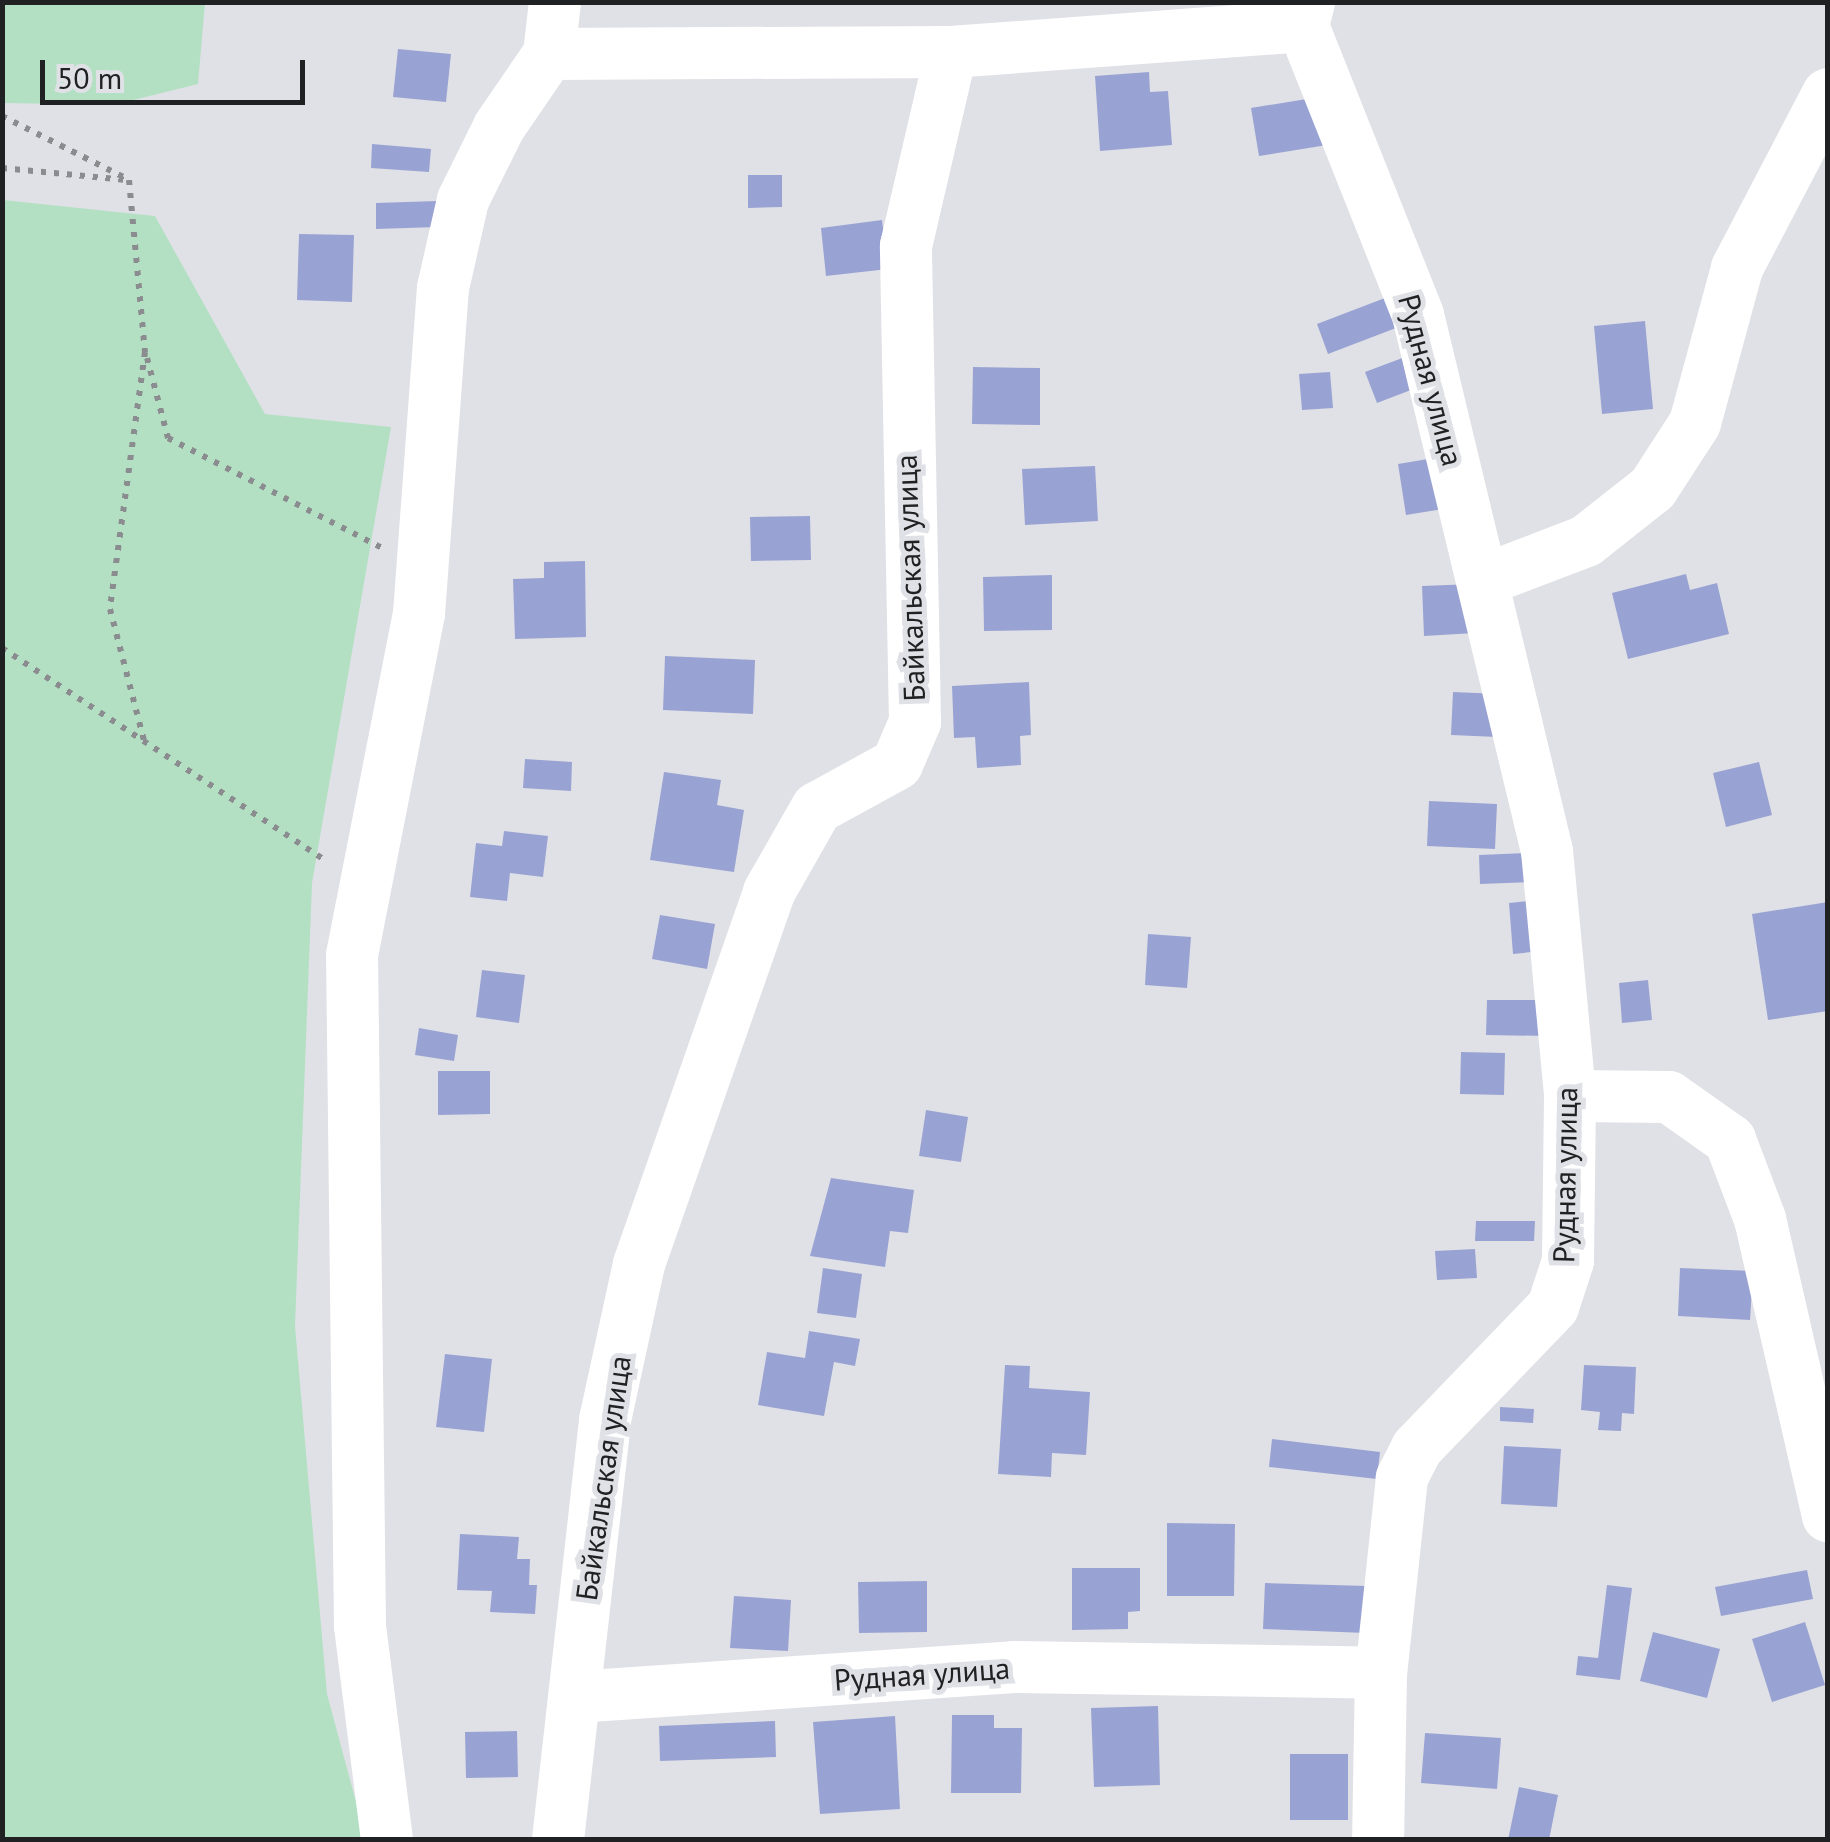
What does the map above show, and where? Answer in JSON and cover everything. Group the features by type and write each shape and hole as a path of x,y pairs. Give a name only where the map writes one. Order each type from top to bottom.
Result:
{"street":[{"path":"387,1840 360,1626 352,955 431,514 428,404 463,200 549,54 555,2"},
{"name":"Рудная улица","path":"575,1697 1014,1667 1381,1673 1402,1478 1417,1448 1553,1307 1568,1261 1570,1096 1547,851 1418,315 1306,14 951,52"},
{"path":"549,54 951,52"},
{"name":"Байкальская улица","path":"558,1840 605,1420 639,1264 769,892 816,808 897,764 915,722 904,514 906,246 951,52"},
{"path":"1484,580 1586,541 1653,488 1695,423 1737,268 1828,94"},
{"path":"1570,1096 1669,1097 1730,1140 1760,1219 1828,1516"},
{"path":"1378,1840 1381,1673"}],"path":[{"path":"2,116 129,180"},
{"path":"2,168 129,180"},
{"path":"129,180 145,352 168,438 381,548 431,514"},
{"path":"144,740 110,610 145,352"},
{"path":"2,648 144,740 288,842 363,880"}],"green space":[{"path":"3,2 205,3 198,84 113,105 3,103"},
{"path":"3,200 155,216 265,414 391,427 312,883 295,1326 327,1694 366,1839 3,1840"}],"building":[{"path":"398,49 451,54 446,102 393,97"},
{"path":"1149,72 1150,92 1168,91 1172,145 1100,151 1095,76"},
{"path":"1319,97 1327,145 1259,156 1251,108"},
{"path":"372,144 431,149 429,172 371,168"},
{"path":"748,175 782,175 782,207 748,208"},
{"path":"437,201 438,227 376,229 376,203"},
{"path":"882,220 888,269 826,276 821,228"},
{"path":"299,234 354,235 352,302 297,300"},
{"path":"1398,293 1409,323 1328,354 1317,324"},
{"path":"1645,321 1653,409 1602,414 1594,326"},
{"path":"1413,354 1424,385 1377,403 1365,372"},
{"path":"973,367 1040,368 1040,425 972,424"},
{"path":"1330,372 1333,408 1302,410 1299,374"},
{"path":"1434,458 1443,509 1406,515 1398,464"},
{"path":"1095,466 1098,521 1025,525 1022,469"},
{"path":"810,516 811,560 751,561 750,517"},
{"path":"585,561 586,637 515,639 513,579 544,578 544,562"},
{"path":"1686,574 1690,590 1717,583 1729,634 1628,659 1612,593"},
{"path":"1052,575 1052,630 984,631 983,577"},
{"path":"1473,584 1475,633 1424,636 1422,586"},
{"path":"665,656 755,660 753,714 663,710"},
{"path":"1029,682 1031,735 1020,736 1021,765 977,768 975,737 954,738 952,686"},
{"path":"1453,692 1499,694 1497,737 1451,735"},
{"path":"525,759 572,762 571,791 523,788"},
{"path":"1759,762 1772,815 1726,827 1713,773"},
{"path":"664,772 721,780 717,805 744,810 734,872 650,860"},
{"path":"1429,801 1497,804 1495,849 1427,846"},
{"path":"504,831 548,836 543,877 510,873 507,901 470,897 476,843 502,846"},
{"path":"1529,853 1530,882 1480,884 1479,855"},
{"path":"1546,899 1551,950 1513,954 1509,903"},
{"path":"1828,902 1828,1011 1768,1020 1752,914"},
{"path":"660,915 715,924 707,969 652,959"},
{"path":"1148,934 1191,937 1187,988 1145,985"},
{"path":"482,970 525,975 519,1023 476,1017"},
{"path":"1648,980 1652,1020 1622,1023 1619,983"},
{"path":"1487,1000 1549,1000 1548,1036 1486,1035"},
{"path":"419,1028 458,1035 454,1061 415,1055"},
{"path":"1461,1052 1505,1053 1504,1095 1460,1094"},
{"path":"438,1071 490,1071 490,1114 438,1115"},
{"path":"926,1110 968,1117 961,1162 919,1156"},
{"path":"831,1178 914,1190 908,1233 890,1231 885,1267 810,1256"},
{"path":"1476,1221 1535,1221 1534,1241 1475,1241"},
{"path":"1475,1249 1477,1278 1437,1280 1435,1251"},
{"path":"823,1268 862,1274 856,1318 817,1313"},
{"path":"1680,1268 1753,1271 1750,1320 1678,1316"},
{"path":"809,1331 860,1339 855,1366 834,1362 824,1416 758,1405 767,1352 805,1358"},
{"path":"445,1354 492,1359 484,1432 436,1427"},
{"path":"1005,1365 1030,1366 1029,1388 1090,1392 1086,1455 1052,1453 1051,1477 998,1474"},
{"path":"1584,1365 1636,1367 1634,1414 1622,1413 1621,1431 1598,1430 1600,1412 1581,1410"},
{"path":"1500,1407 1534,1409 1533,1423 1500,1421"},
{"path":"1272,1439 1380,1452 1377,1479 1269,1467"},
{"path":"1504,1446 1561,1449 1557,1507 1501,1504"},
{"path":"1167,1523 1235,1524 1234,1596 1167,1596"},
{"path":"460,1534 519,1537 517,1559 530,1559 529,1585 537,1585 535,1614 490,1612 492,1591 457,1590"},
{"path":"1072,1568 1140,1568 1140,1611 1128,1612 1128,1629 1072,1630"},
{"path":"1807,1570 1813,1599 1721,1616 1715,1587"},
{"path":"927,1581 927,1632 859,1633 858,1582"},
{"path":"1265,1583 1367,1586 1366,1633 1263,1629"},
{"path":"1607,1585 1632,1588 1620,1680 1576,1675 1578,1656 1598,1658"},
{"path":"734,1596 791,1600 788,1651 730,1648"},
{"path":"1805,1622 1825,1685 1772,1702 1752,1639"},
{"path":"1653,1632 1720,1649 1707,1698 1640,1681"},
{"path":"1158,1706 1160,1785 1094,1787 1091,1708"},
{"path":"952,1715 994,1715 994,1728 1022,1728 1021,1793 951,1793"},
{"path":"895,1716 900,1809 820,1814 813,1722"},
{"path":"775,1721 776,1757 660,1761 659,1726"},
{"path":"517,1731 518,1777 466,1778 465,1732"},
{"path":"1425,1733 1501,1738 1497,1789 1421,1783"},
{"path":"1290,1754 1348,1754 1348,1820 1290,1820"},
{"path":"1519,1787 1558,1795 1549,1840 1508,1840"}]}
